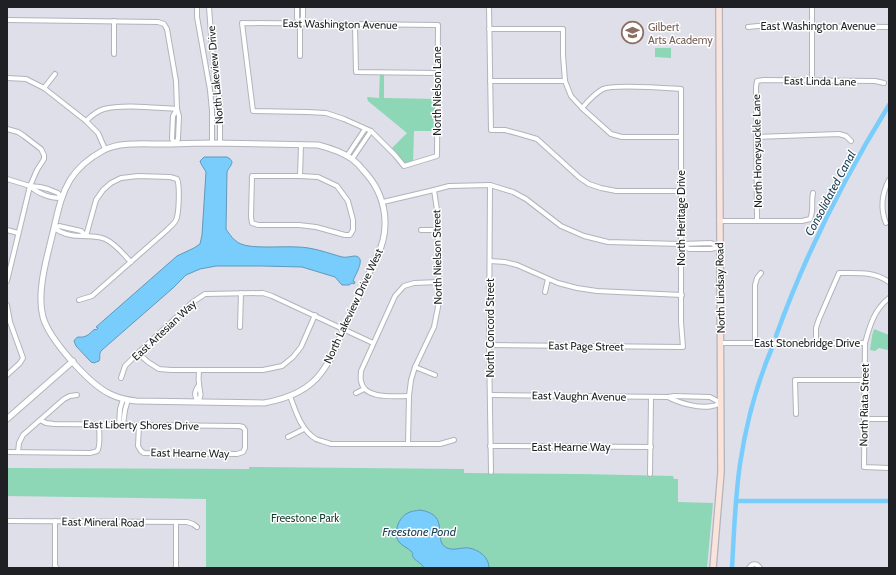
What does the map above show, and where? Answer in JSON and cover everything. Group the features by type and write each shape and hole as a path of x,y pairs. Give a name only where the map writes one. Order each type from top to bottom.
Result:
{"main road":[{"name":"North Lindsay Road","path":"714,568 721,479 719,7"}],"street":[{"name":"North Lakeview Drive","path":"197,7 197,17 210,90 216,143"},
{"name":"North Lakeview Drive","path":"209,7 212,52 220,103 216,143"},
{"path":"297,7 297,18 300,24"},
{"path":"300,56 300,24 303,17 303,7"},
{"path":"489,7 491,130 505,130 537,139 580,178 589,184 601,188 616,191 681,191"},
{"path":"812,7 812,81"},
{"path":"7,20 158,22 164,24 167,29 176,81 177,109 179,116 178,139 176,144"},
{"path":"114,21 114,54"},
{"name":"East Washington Avenue","path":"366,129 344,118 326,113 253,111 242,23 438,25"},
{"path":"355,24 356,72 437,73"},
{"name":"North Nielson Lane","path":"371,131 395,154 404,166 437,156 438,25"},
{"name":"East Washington Avenue","path":"748,27 889,27"},
{"path":"489,29 563,29 565,81 571,96 582,108 611,134 622,137 680,137"},
{"path":"44,88 55,74"},
{"path":"7,78 26,79 44,88 86,121 98,133 106,149"},
{"path":"490,81 565,81"},
{"name":"East Linda Lane","path":"757,81 875,81 884,83"},
{"name":"North Honeysuckle Lane","path":"757,81 757,221"},
{"name":"North Heritage Drive","path":"582,108 595,94 604,88 681,89 680,137 683,347"},
{"path":"86,121 91,116 103,109 124,107 177,109"},
{"path":"7,129 18,132 24,136 41,149 44,155 44,159 30,186 7,280"},
{"path":"366,129 371,131 350,158 366,129"},
{"path":"757,137 839,134 846,136 851,141"},
{"name":"North Lakeview Drive West","path":"216,143 318,145 334,149 350,158 368,174 376,185 383,202 386,227 380,251 330,360 321,374 310,385 298,392 276,401 264,403 136,401 126,400 109,394 96,385 56,342 43,317 41,301 46,258 62,198 70,180 78,170 92,157 106,149 126,144 216,143"},
{"path":"300,176 301,145"},
{"path":"79,300 92,296 167,230 176,220 179,185 177,179 170,177 138,176 121,178 111,183 103,190 96,200 86,236"},
{"path":"252,176 300,176 318,177 337,186 348,201 353,220 353,230 350,235 316,227 252,223 250,217 252,176"},
{"path":"7,179 30,186 48,189 58,193 62,198"},
{"path":"886,223 883,216 882,205 883,194 889,180"},
{"path":"383,202 449,186 490,185 514,192 526,199 561,226 584,236 608,242 681,244 689,249 711,249 720,247"},
{"name":"North Concord Street","path":"490,185 490,472"},
{"name":"North Nielson Street","path":"408,444 410,380 434,327 438,307 439,282 437,210 434,190"},
{"path":"720,221 810,220 812,214 813,193"},
{"path":"54,228 59,231 80,236 105,239 120,249 131,262"},
{"path":"7,230 18,233"},
{"path":"421,230 437,230"},
{"path":"490,261 505,262 517,265 548,279 576,288 597,292 682,295"},
{"path":"755,343 755,285 757,278 761,273"},
{"path":"816,343 816,328 839,273 873,274 889,282"},
{"path":"545,292 548,279"},
{"path":"409,396 376,395 364,389 361,381 361,371 395,296 404,286 414,283 439,282"},
{"path":"240,327 241,293"},
{"name":"East Artesian Way","path":"121,378 125,366 138,353 193,302 205,294 263,293 315,315 373,343"},
{"name":"East Stonebridge Drive","path":"720,343 865,342 876,311 889,298"},
{"path":"7,305 10,322 23,358 20,363 7,375"},
{"path":"138,353 158,369 263,370 282,366 293,357 301,347 315,315"},
{"name":"North Riata Street","path":"865,342 864,467 889,468"},
{"name":"East Page Street","path":"489,345 683,347"},
{"path":"8,417 73,361"},
{"path":"415,367 435,375"},
{"path":"198,402 195,396 195,391 199,385 199,370"},
{"path":"796,414 795,380 865,380"},
{"path":"356,393 364,389"},
{"path":"18,452 21,437 64,399 77,395"},
{"name":"East Vaughn Avenue","path":"490,395 710,397 721,402"},
{"path":"290,396 298,418 304,429 316,439 331,444 440,444 454,440"},
{"path":"650,474 652,397"},
{"name":"East Vaughn Avenue","path":"668,397 693,406 711,407 721,402"},
{"path":"121,425 120,409 126,400"},
{"path":"864,419 889,419"},
{"name":"East Liberty Shores Drive","path":"40,420 46,423 54,424 238,426 243,427 245,432 245,448 243,452"},
{"path":"7,452 95,452 99,447 99,425"},
{"name":"East Hearne Way","path":"138,425 138,446 144,453 237,454 243,452"},
{"path":"288,437 304,429"},
{"name":"East Hearne Way","path":"490,446 651,447"},
{"name":"East Mineral Road","path":"7,521 176,522 190,523 197,526"},
{"path":"55,521 56,568"},
{"path":"176,522 176,568"},
{"path":"749,568 754,564 758,565 760,568"}],"green space":[{"path":"655,48 671,48 671,58 655,57"},
{"path":"380,72 384,72 384,98 437,99 437,131 414,131 413,163 404,166 390,150 407,133 368,101 367,97 379,98"},
{"path":"874,329 889,335 889,354 888,350 879,348 875,351 870,350"},
{"name":"Freestone Park","path":"249,467 464,469 464,473 673,476 674,479 678,479 678,502 713,503 707,568 206,568 206,499 7,496 7,468 249,469"}],"water":[{"path":"204,157 227,157 232,161 232,164 227,172 226,229 234,240 246,246 303,247 320,250 342,257 358,257 360,259 360,263 353,281 355,282 354,284 342,285 335,277 302,267 216,266 200,269 186,275 102,350 99,361 94,363 91,362 76,346 74,341 75,339 86,336 95,329 96,330 98,328 96,327 177,256 200,244 202,235 206,172 200,161"},
{"name":"Freestone Pond","path":"420,510 430,513 435,517 440,528 441,539 447,548 469,548 476,550 485,557 489,564 489,568 424,568 414,558 413,553 399,542 396,535 397,527 403,516 409,512"}],"waterway":[{"name":"Consolidated Canal","path":"776,336 787,306 826,218 856,160 889,105"},
{"path":"732,568 737,490 742,449 756,390 772,348"},
{"path":"736,501 889,501"}],"place":[{"name":"Gilbert Arts Academy","path":"632,33"}]}
